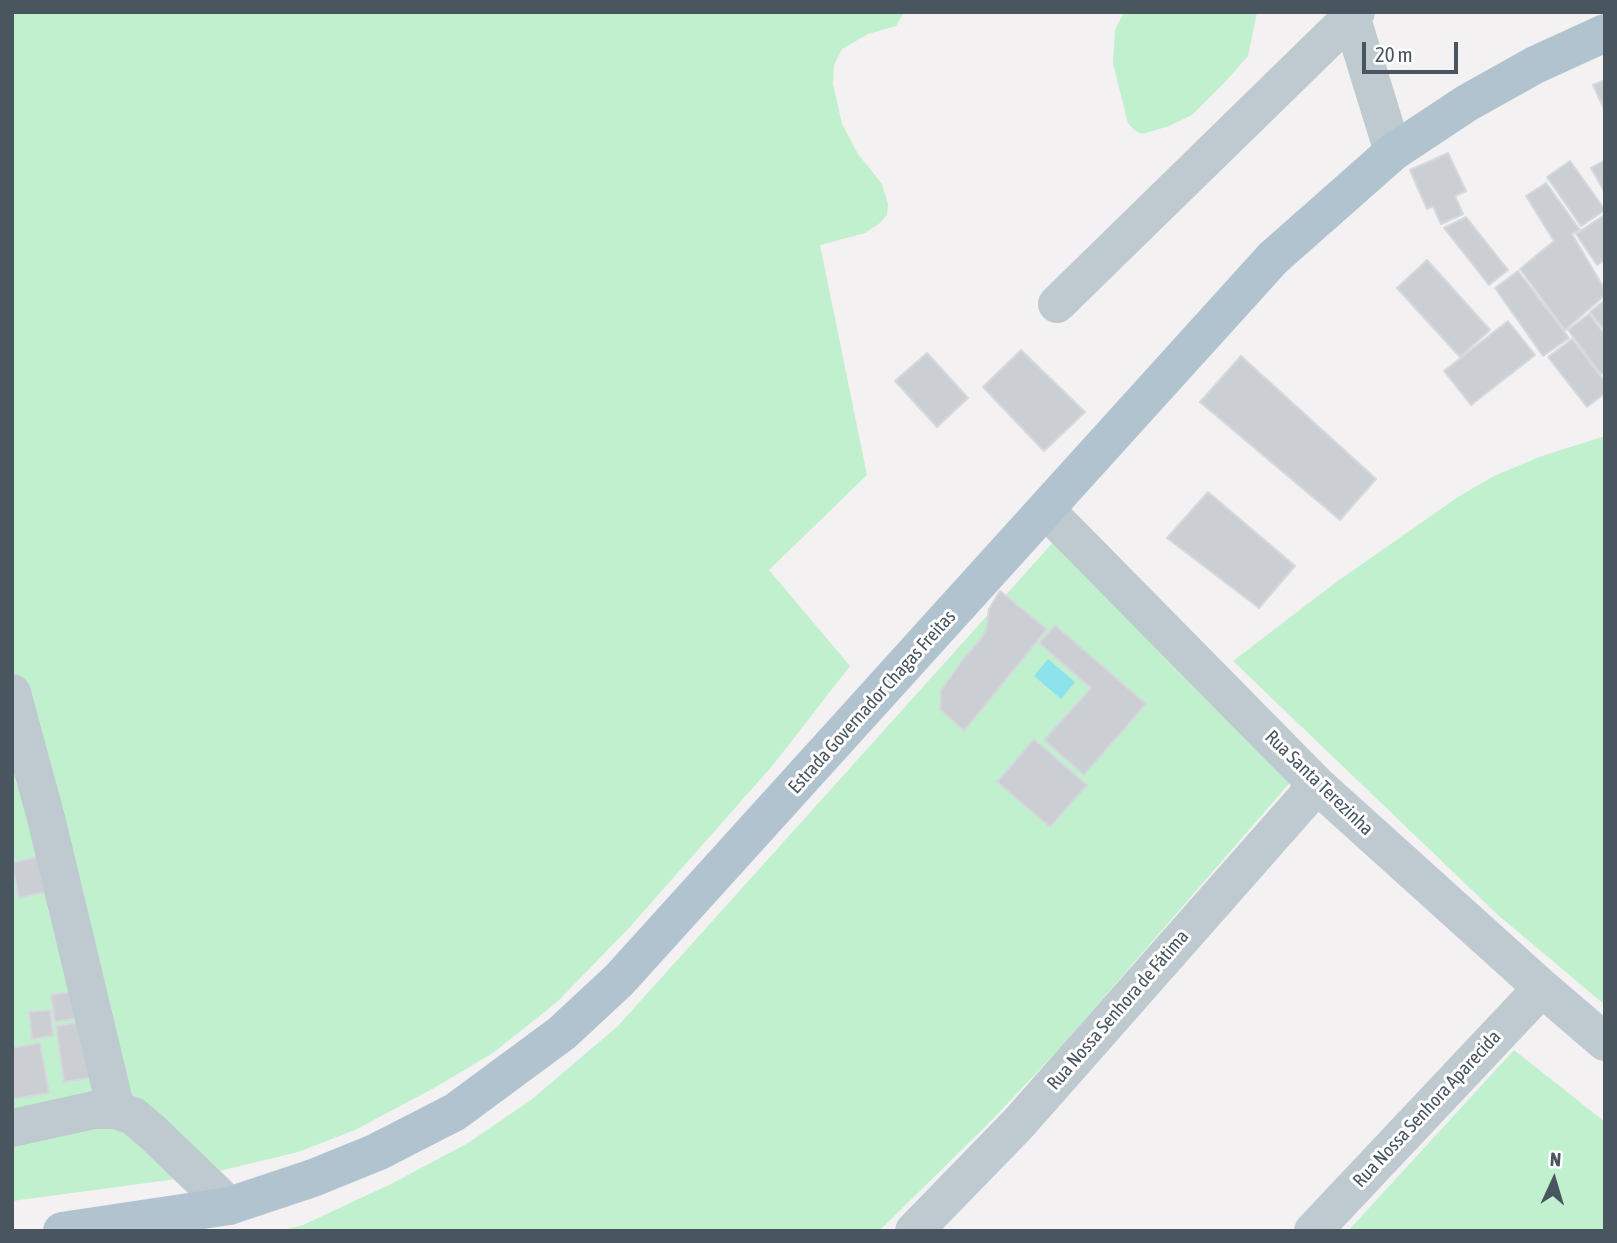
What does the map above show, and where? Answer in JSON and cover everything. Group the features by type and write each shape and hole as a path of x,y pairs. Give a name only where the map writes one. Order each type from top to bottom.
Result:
{"main road":[{"name":"Estrada Governador Chagas Freitas","path":"62,1231 229,1206 313,1178 377,1152 455,1112 562,1033 619,980 1273,258 1393,152 1467,103 1605,33"}],"street":[{"path":"1057,304 1354,15 1393,152"},
{"name":"Rua Santa Terezinha","path":"1046,510 1317,785 1605,1042"},
{"path":"12,693 46,818 116,1110"},
{"name":"Rua Nossa Senhora de Fátima","path":"914,1231 1018,1124 1317,785"},
{"name":"Rua Nossa Senhora Aparecida","path":"1313,1231 1542,988"},
{"path":"12,1128 94,1110 116,1110 133,1116 229,1206"}],"green space":[{"path":"12,12 904,12 896,26 868,34 842,49 834,65 833,84 842,124 858,154 882,184 888,204 887,215 865,233 820,245 867,475 769,570 850,666 773,765 628,929 557,1002 493,1053 355,1130 298,1152 199,1176 12,1201"},
{"path":"1124,12 1257,12 1248,56 1224,83 1192,115 1169,126 1142,134 1128,123 1113,63 1115,30"},
{"path":"1605,436 1605,1005 1498,915 1233,661 1335,583 1458,497 1494,476 1542,456"},
{"path":"1056,539 1293,779 1060,1048 988,1124 879,1231 280,1231 303,1225 391,1184 468,1143 531,1100 618,1026"},
{"path":"1514,1050 1605,1122 1605,1231 1348,1231"}],"water":[{"path":"1048,659 1075,682 1061,699 1034,676"}],"building":[{"path":"1605,80 1605,111 1593,85"},
{"path":"1448,153 1466,191 1455,196 1463,214 1441,224 1433,206 1427,209 1410,170"},
{"path":"1605,160 1605,193 1591,168"},
{"path":"1570,161 1605,210 1581,226 1547,177"},
{"path":"1546,183 1580,230 1572,234 1605,290 1605,295 1565,330 1520,269 1554,241 1526,196"},
{"path":"1603,216 1605,260 1597,265 1576,234"},
{"path":"1466,217 1508,270 1489,285 1444,228"},
{"path":"1427,260 1490,330 1460,357 1397,288"},
{"path":"1518,271 1569,338 1543,356 1495,288"},
{"path":"1605,300 1605,331 1590,312"},
{"path":"1589,314 1605,335 1605,372 1601,374 1568,330"},
{"path":"1508,321 1535,355 1471,405 1444,371"},
{"path":"1572,339 1605,382 1605,393 1587,407 1548,357"},
{"path":"1021,350 1085,412 1044,451 983,387"},
{"path":"927,353 968,398 937,427 895,381"},
{"path":"1241,356 1376,479 1340,520 1200,402"},
{"path":"1208,492 1295,566 1259,608 1167,538"},
{"path":"1000,591 1047,629 964,731 940,709 941,690 986,630 989,609"},
{"path":"1055,625 1146,704 1084,775 1044,740 1091,688 1039,643"},
{"path":"1034,739 1087,785 1050,827 997,782"},
{"path":"45,855 53,890 19,898 12,863"},
{"path":"81,990 85,1017 55,1022 51,995"},
{"path":"50,1010 53,1036 32,1039 29,1012"},
{"path":"87,1021 96,1077 64,1082 56,1026"},
{"path":"40,1043 49,1093 12,1099 12,1048"}]}
